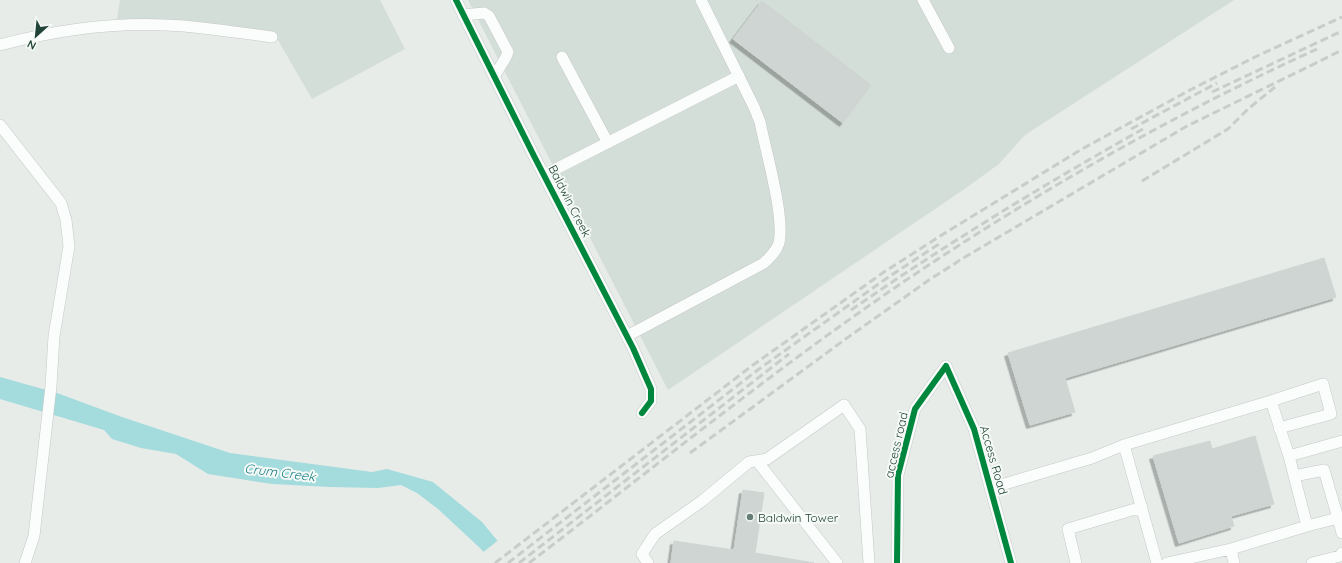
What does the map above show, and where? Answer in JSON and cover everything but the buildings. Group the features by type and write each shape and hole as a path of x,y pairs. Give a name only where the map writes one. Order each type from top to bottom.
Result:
{"street":[{"name":"Baldwin Creek","path":"456,0 627,336 651,389 651,401 642,413"},
{"path":"627,336 764,263 775,253 778,244 781,222 760,122 739,76 700,0"},
{"path":"923,0 949,48"},
{"path":"463,15 484,13 489,16 508,52 494,77"},
{"path":"0,45 42,35 116,26 184,26 272,37"},
{"path":"562,57 608,142"},
{"path":"544,175 739,76"},
{"path":"0,125 61,203 66,220 69,246 54,336 52,386 34,536 25,563"},
{"name":"Access Road","path":"946,366 974,429 1011,563"},
{"name":"access road","path":"897,563 898,475 915,409 946,366"},
{"path":"991,488 1092,458 1124,445 1323,384 1331,414 1279,428"},
{"path":"1271,401 1289,456 1307,526"},
{"path":"645,559 655,534 702,501 749,462 767,459 844,405 860,429 869,563"},
{"path":"1289,456 1342,441"},
{"path":"1124,445 1157,563"},
{"path":"757,461 837,563"},
{"path":"1294,476 1324,470 1342,533"},
{"path":"1076,563 1068,529 1142,507"},
{"path":"1167,563 1230,549 1338,518"},
{"path":"1230,549 1234,563"},
{"path":"1312,563 1340,556 1342,553"}],"shaded area":[{"path":"120,0 380,0 405,49 312,99 275,35 117,19"},
{"path":"468,0 1234,0 1025,135 999,164 966,188 668,390"}],"water":[{"name":"Crum Creek","path":"0,377 57,393 122,417 230,453 372,472 387,469 433,482 482,522 516,563 493,563 481,549 438,509 417,493 401,485 378,488 272,484 208,474 176,454 141,448 112,439 104,430 0,399"}],"pier":[{"path":"500,539 518,563 490,563 482,553"}],"railway":[{"path":"495,563 753,365 884,272 1082,149 1190,90 1255,57 1342,17"},
{"path":"1212,92 1342,31"},
{"path":"529,563 803,353 947,253 1049,189 1102,159 1208,102 1317,49"},
{"path":"1310,66 1342,50"},
{"path":"690,453 847,338 929,280 965,257 1187,126 1314,64"},
{"path":"1131,129 1217,83"},
{"path":"1142,181 1228,129 1248,109 1275,87"},
{"path":"851,310 922,262 995,216 1143,129"},
{"path":"508,563 759,369 887,278 939,244"},
{"path":"519,563 789,354"}],"cycle path":[{"path":"456,0 633,348 651,389 651,401 642,413"},
{"path":"897,563 898,475 915,409 946,366 974,429 1011,563"}],"place":[{"name":"Baldwin Tower","path":"750,517"}]}
